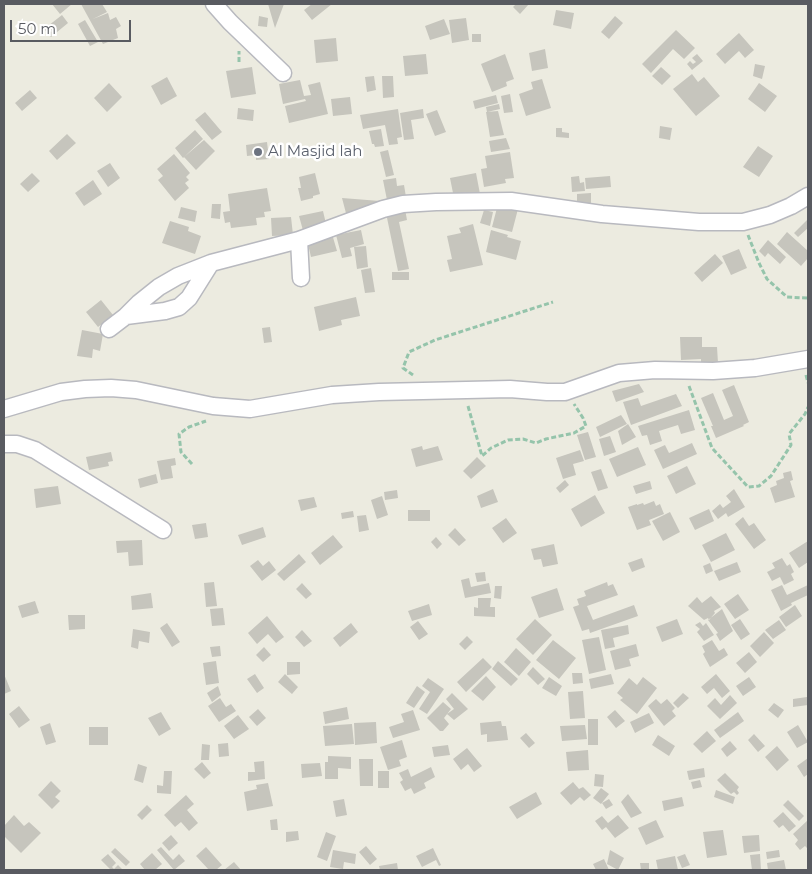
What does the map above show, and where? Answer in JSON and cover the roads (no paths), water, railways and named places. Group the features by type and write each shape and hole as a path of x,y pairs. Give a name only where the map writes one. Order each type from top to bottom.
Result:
{"street":[{"path":"214,4 283,73"},
{"path":"109,329 158,287 178,276 211,263 299,240 383,209 403,204 511,201 628,217 699,222 743,222 770,215 808,196"},
{"path":"299,240 301,278"},
{"path":"126,316 165,311 179,306 189,298 211,263"},
{"path":"4,409 61,392 86,388 110,388 158,393 234,409 250,410 332,396 420,391 510,389 565,392 619,373 755,368 808,359"},
{"path":"4,444 17,444 35,450 163,530"}],"place":[{"name":"Al Masjid lah","path":"258,152"}]}
